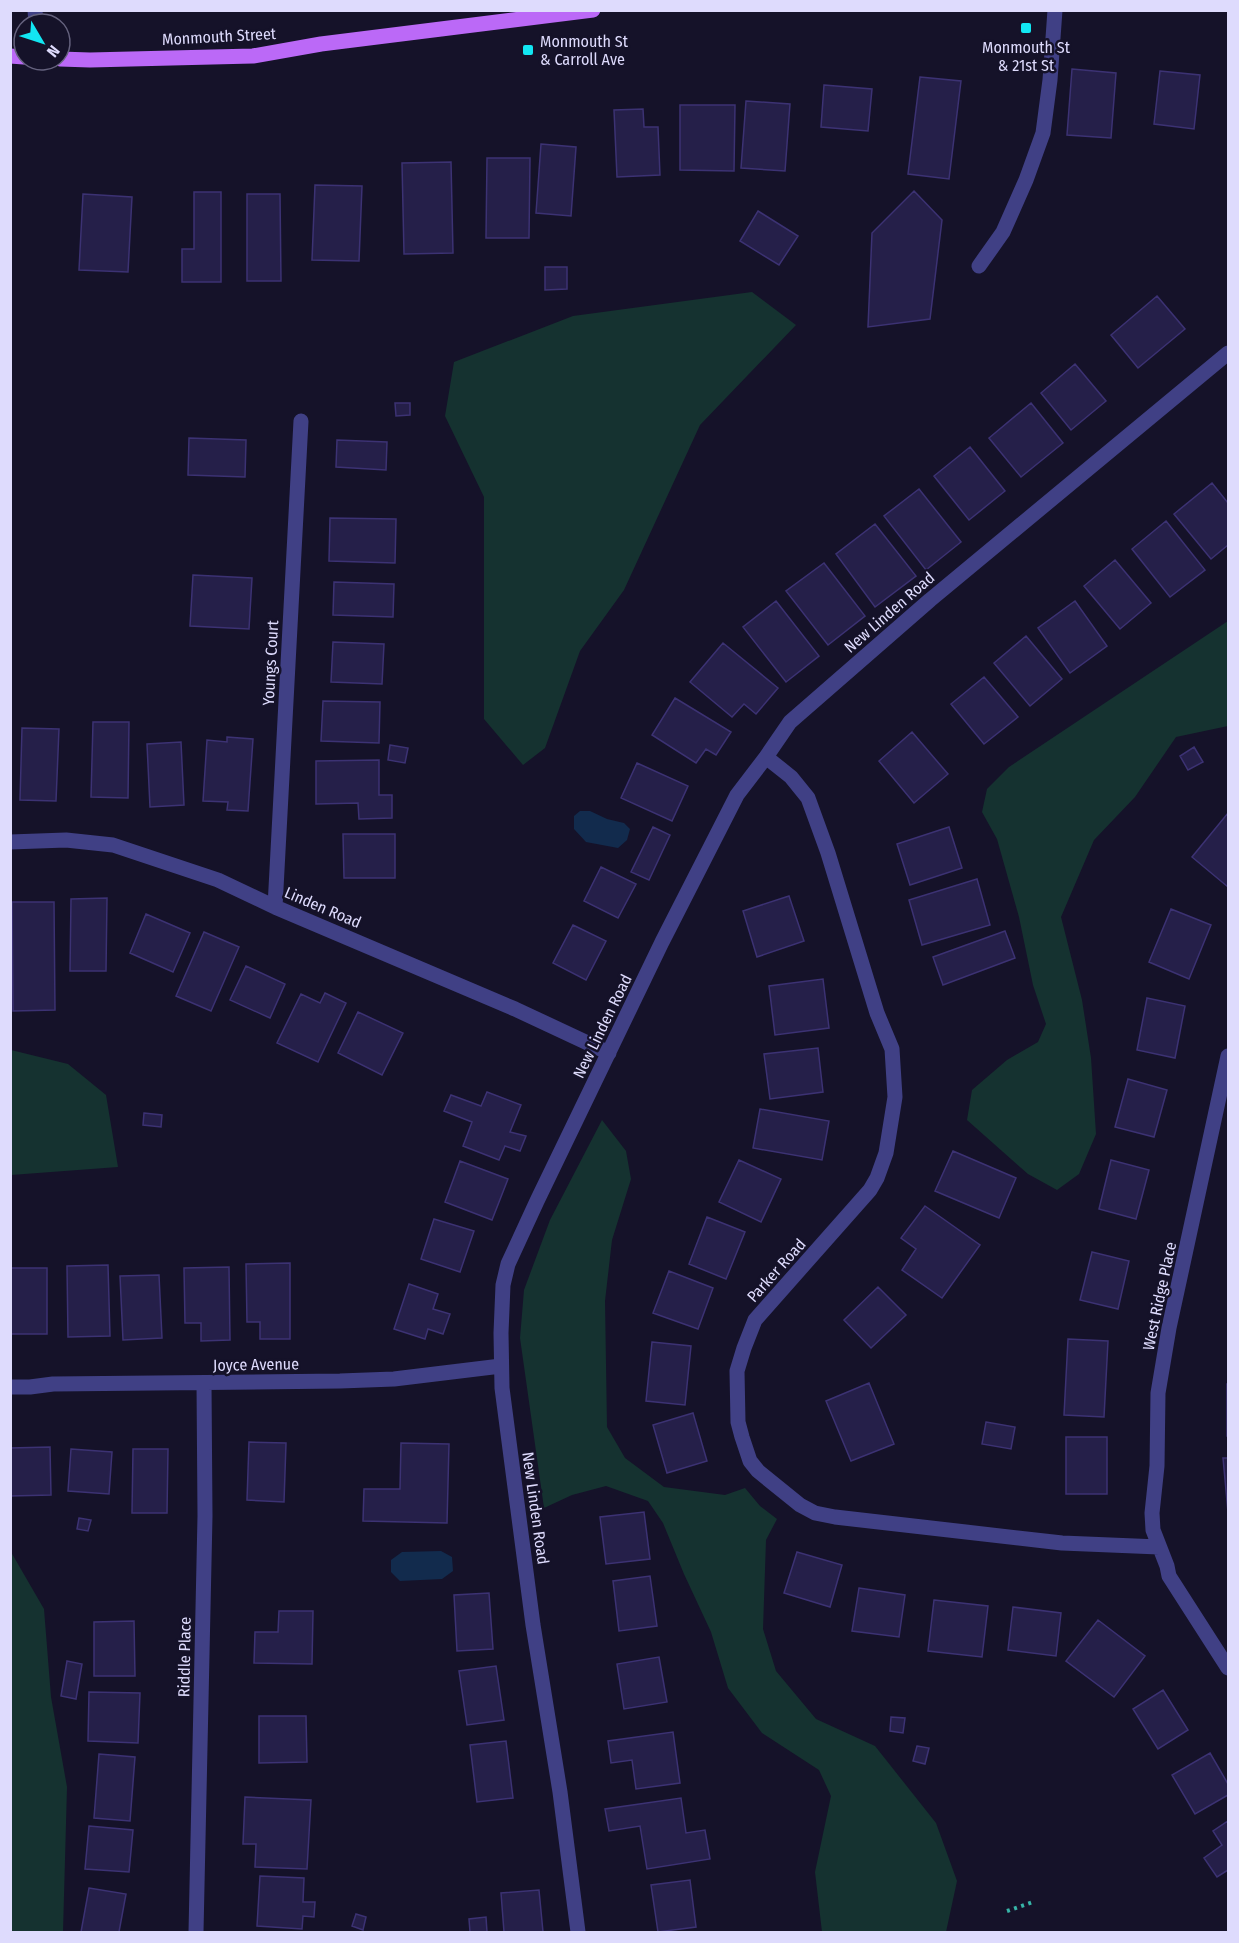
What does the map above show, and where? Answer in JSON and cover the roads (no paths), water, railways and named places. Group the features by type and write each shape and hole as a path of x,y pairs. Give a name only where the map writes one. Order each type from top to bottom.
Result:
{"main road":[{"name":"Monmouth Street","path":"72,59 253,56 332,43 593,10"}],"street":[{"path":"980,266 1003,232 1026,180 1043,133 1050,80 1055,10"},
{"name":"New Linden Road","path":"578,1932 560,1792 533,1625 504,1410 501,1366 503,1285 508,1264 662,942 737,795 790,722 930,600 1228,353"},
{"name":"Youngs Court","path":"275,907 301,421"},
{"name":"Parker Road","path":"766,757 791,777 807,798 828,853 878,1013 892,1049 895,1097 886,1153 870,1190 755,1320 737,1371 738,1422 750,1461 758,1471 800,1505 815,1513 848,1519 893,1522 950,1532 1062,1543 1158,1547"},
{"name":"Linden Road","path":"10,842 66,840 113,845 218,880 275,907 515,1009 609,1053"},
{"name":"West Ridge Place","path":"1228,1056 1169,1328 1158,1393 1157,1467 1152,1513 1153,1530 1169,1576 1228,1668"},
{"name":"Joyce Avenue","path":"10,1387 52,1384 394,1379 501,1366"},
{"name":"Riddle Place","path":"196,1932 205,1516 204,1383"}],"water":[{"path":"580,811 590,811 607,819 624,823 630,829 627,840 618,848 586,842 574,829 574,816"},
{"path":"441,1551 452,1557 453,1571 442,1579 400,1581 391,1572 391,1560 402,1552"}],"place":[{"name":"Monmouth St & 21st St","path":"1026,28"},
{"name":"Monmouth St & Carroll Ave","path":"528,50"}]}
